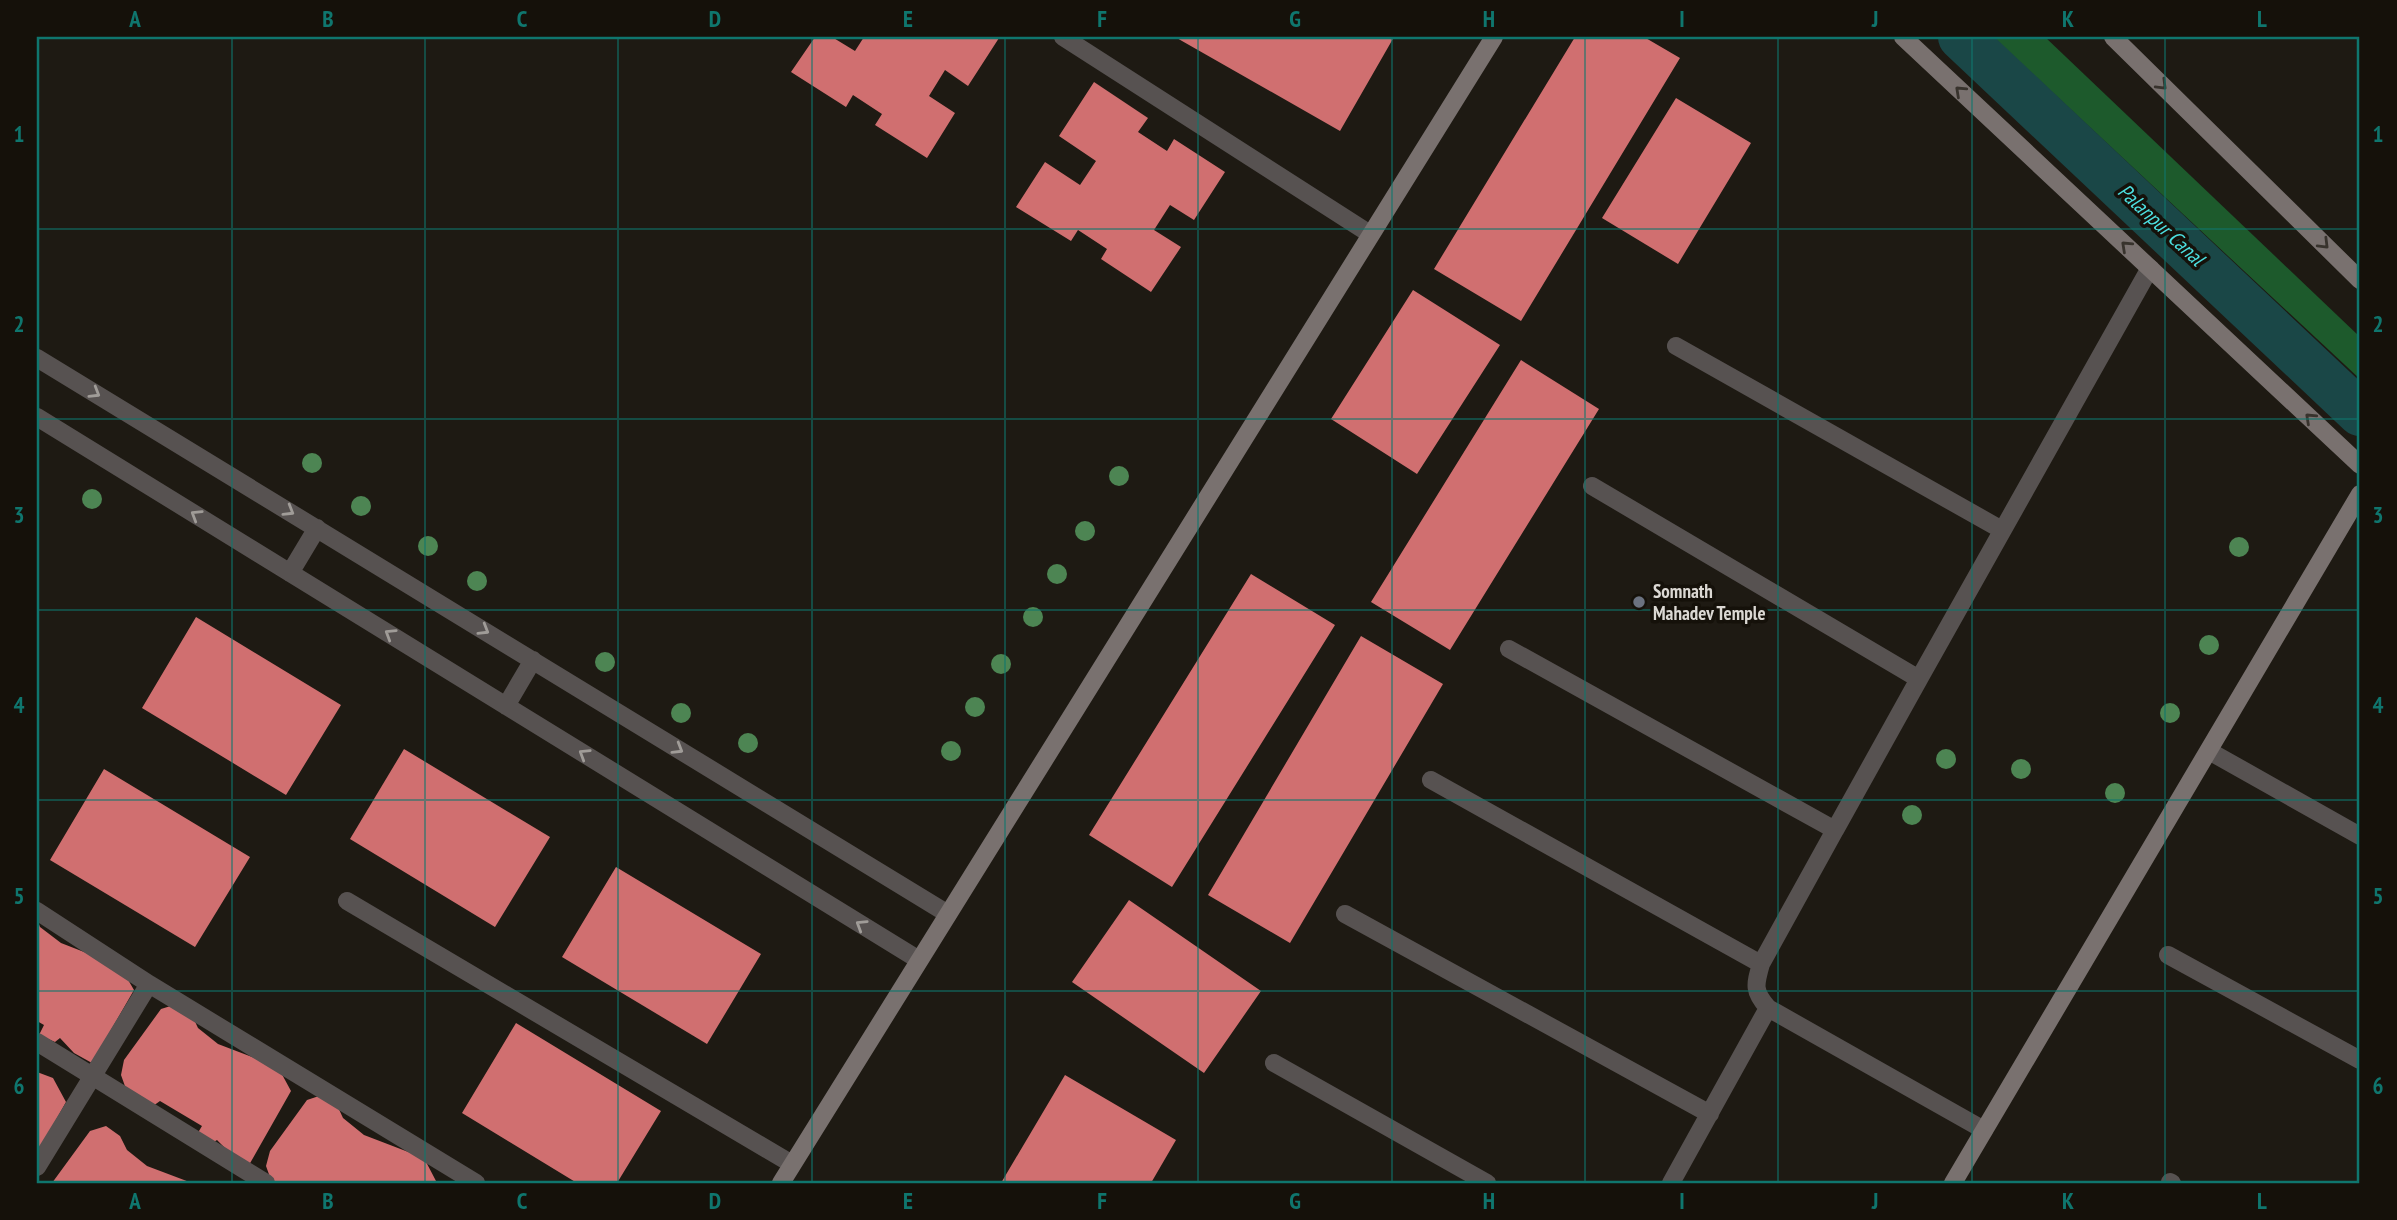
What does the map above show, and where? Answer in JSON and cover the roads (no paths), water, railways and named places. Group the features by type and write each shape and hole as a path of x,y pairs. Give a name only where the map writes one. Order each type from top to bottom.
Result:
{"street":[{"path":"1063,37 1370,234"},
{"path":"781,1183 1494,37"},
{"path":"1903,37 2360,465"},
{"path":"2113,37 2360,280"},
{"path":"1984,1130 1768,1008 1757,996 1755,983 1761,964 1835,830 2150,268"},
{"path":"1676,346 2001,530"},
{"path":"37,358 948,914"},
{"path":"37,416 919,960"},
{"path":"1592,486 1919,679"},
{"path":"1953,1183 2360,494"},
{"path":"290,573 317,528"},
{"path":"1509,649 1835,830"},
{"path":"506,706 533,660"},
{"path":"2209,751 2360,836"},
{"path":"1431,780 1761,964"},
{"path":"347,901 792,1164"},
{"path":"37,911 454,1177 476,1183"},
{"path":"1345,914 1710,1114"},
{"path":"2168,955 2360,1060"},
{"path":"37,1167 149,984"},
{"path":"1671,1183 1768,1008"},
{"path":"37,1042 266,1183"},
{"path":"1274,1063 1487,1183"}],"waterway":[{"name":"Palanpur Canal","path":"1961,37 2360,413"}],"place":[{"name":"Somnath Mahadev Temple","path":"1639,602"}]}
